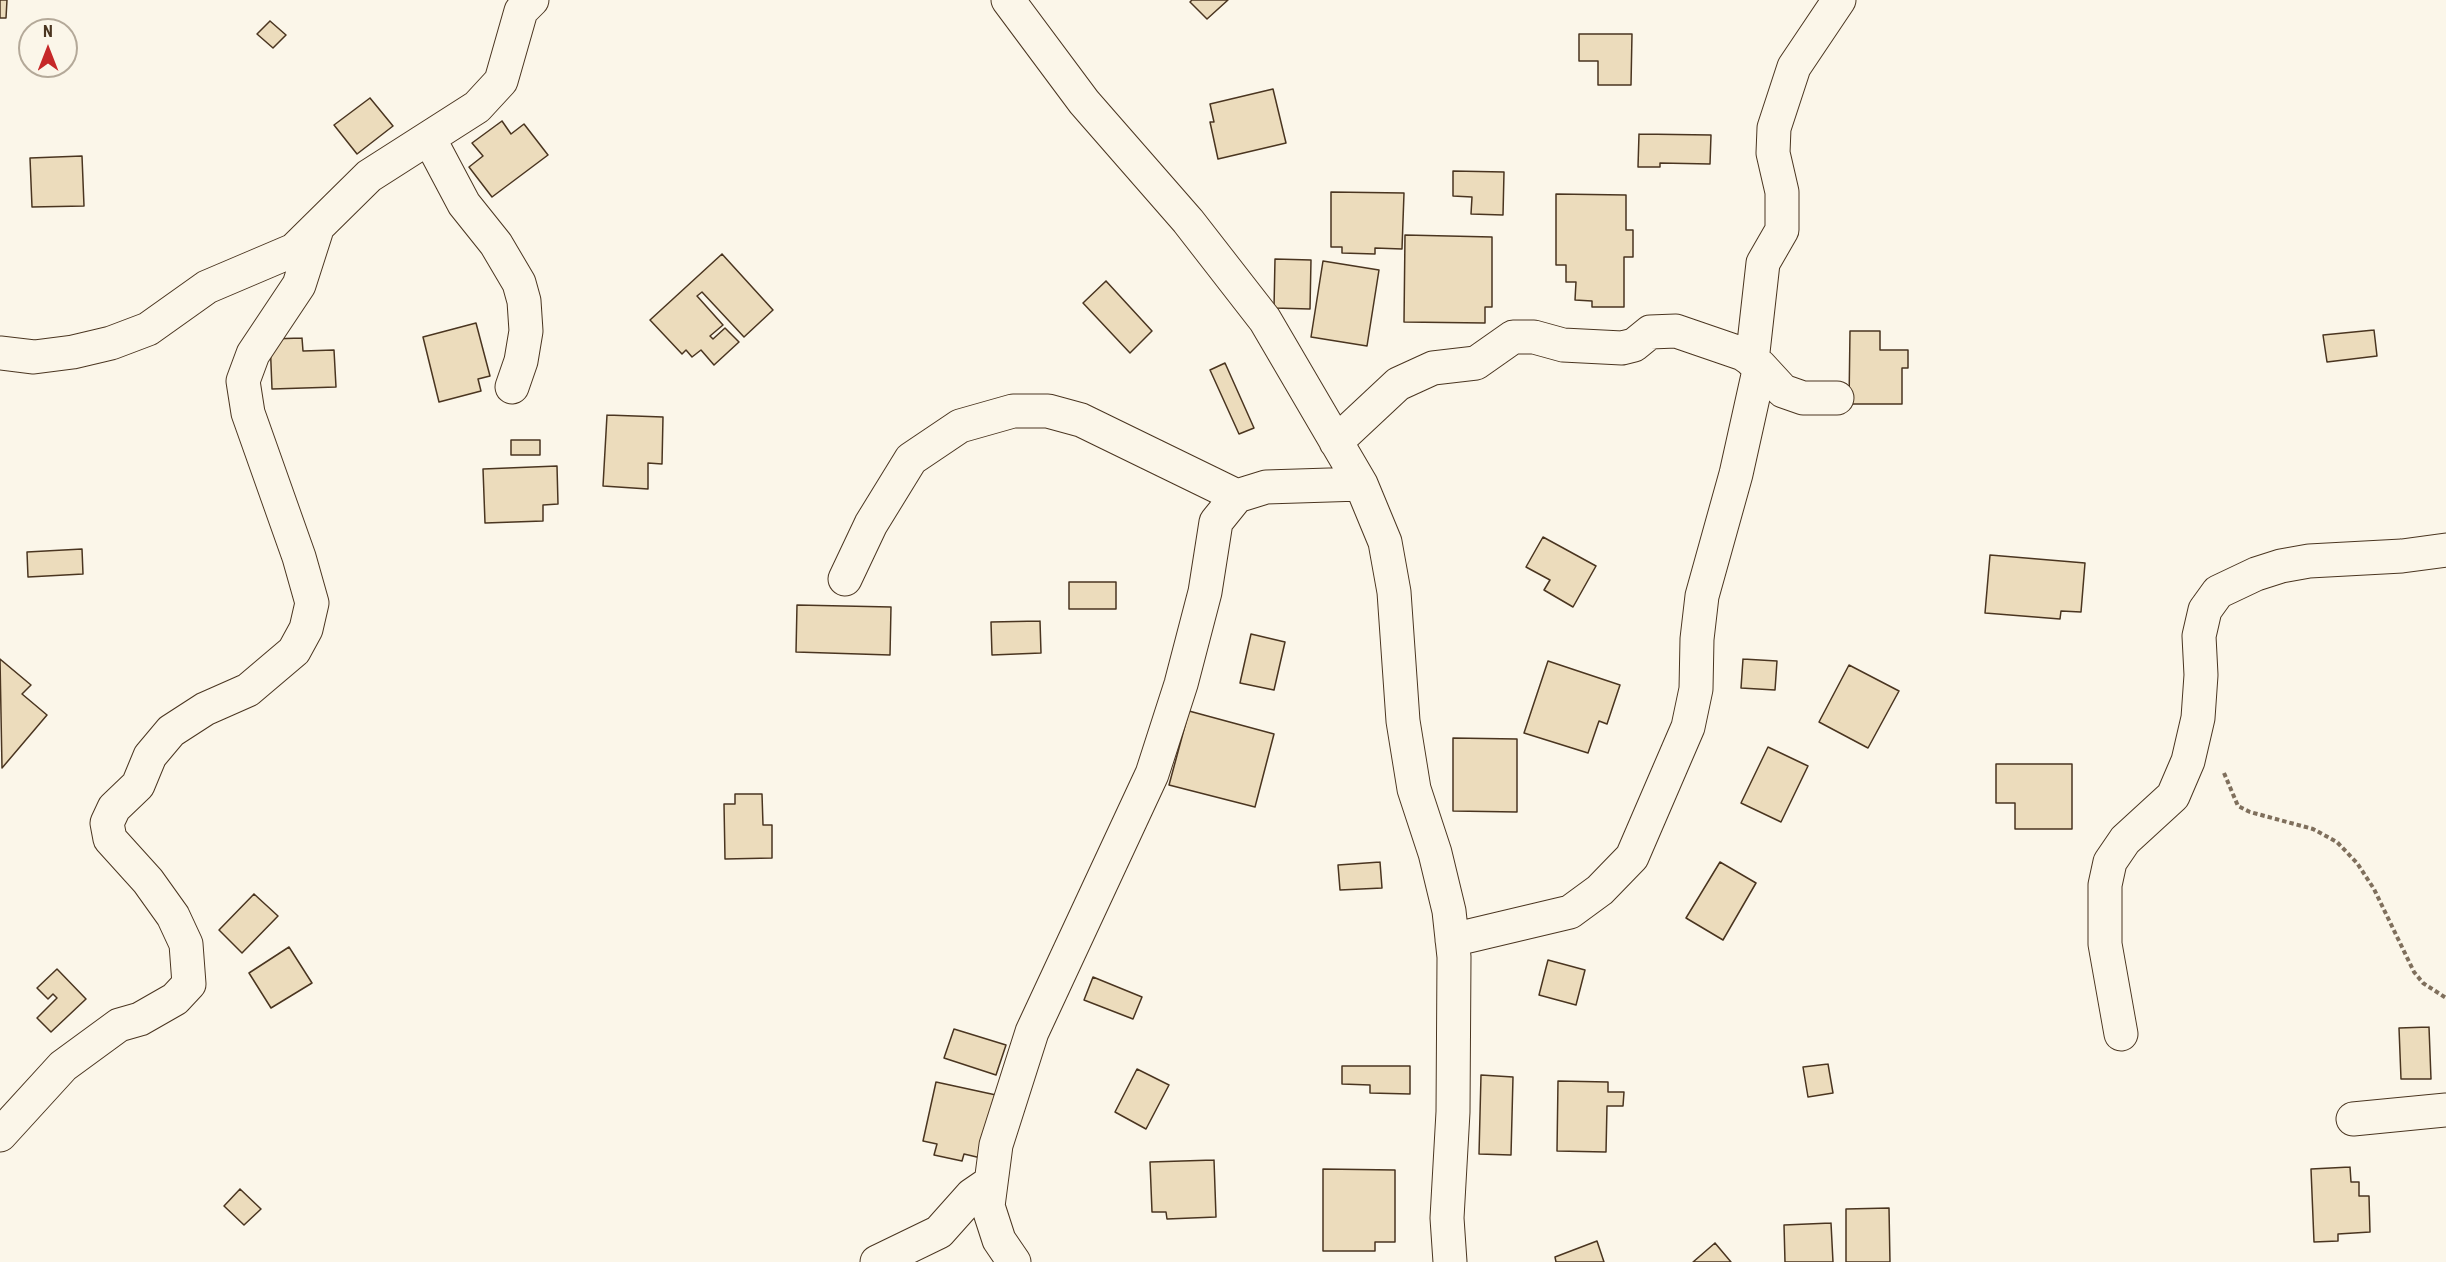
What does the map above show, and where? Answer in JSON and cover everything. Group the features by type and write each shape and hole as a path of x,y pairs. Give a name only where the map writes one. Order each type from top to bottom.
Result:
{"street":[{"path":"0,353 34,357 73,352 148,329 207,287 294,250 316,231 369,176 477,107 501,81 521,11 532,0"},
{"path":"1008,0 1084,102 1188,221 1265,320 1361,484 1385,542 1394,592 1403,721 1412,778 1449,911 1452,940 1453,1112 1447,1218 1450,1262"},
{"path":"1452,940 1570,912 1600,890 1632,856 1688,727 1695,689 1702,596 1736,474 1756,364 1763,263 1782,230 1782,192 1773,153 1774,128 1794,67 1839,0"},
{"path":"429,138 464,204 496,244 519,284 524,301 526,331 521,361 512,387"},
{"path":"0,1135 63,1066 119,1025 140,1020 175,999 189,984 186,944 172,916 148,881 110,839 107,823 114,808 138,785 150,756 171,731 205,709 248,690 294,651 306,629 312,603 248,413 243,381 253,354 298,285 316,231"},
{"path":"1336,442 1398,384 1433,368 1476,363 1513,337 1534,337 1563,345 1622,348 1634,345 1650,332 1669,331 1724,346 1743,354 1783,391 1803,398 1837,398"},
{"path":"845,579 871,524 911,459 960,426 1013,411 1048,411 1081,420 1237,496"},
{"path":"1014,1262 999,1240 988,1206 996,1145 1032,1032 1152,774 1181,684 1199,615 1216,522 1237,496 1266,487 1361,484"},
{"path":"2121,1034 2105,944 2105,885 2110,862 2125,840 2173,796 2188,761 2198,718 2201,675 2199,636 2205,610 2218,592 2256,574 2281,566 2309,561 2402,556 2446,550"},
{"path":"2353,1119 2446,1110"},
{"path":"877,1262 939,1232 972,1195 990,1182"}],"path":[{"path":"2222,768 2231,796 2238,806 2250,812 2313,829 2337,842 2357,863 2374,889 2414,972 2423,983 2446,998"}],"building":[{"path":"0,0 7,0 6,18 0,18"},
{"path":"1192,0 1228,0 1207,19 1190,2"},
{"path":"270,21 286,35 273,48 257,34"},
{"path":"1579,34 1632,34 1631,85 1598,85 1598,61 1579,61"},
{"path":"1273,89 1286,143 1218,159 1210,122 1214,122 1210,104"},
{"path":"370,98 393,126 357,154 334,125"},
{"path":"502,121 511,134 524,124 548,155 492,197 469,167 483,156 472,143"},
{"path":"1639,134 1711,135 1710,164 1660,163 1660,167 1638,167"},
{"path":"82,156 84,206 32,207 30,158"},
{"path":"1453,171 1504,172 1503,215 1471,214 1472,197 1453,196"},
{"path":"1331,192 1404,193 1402,249 1375,248 1375,254 1342,253 1342,247 1331,247"},
{"path":"1556,194 1626,195 1626,230 1633,230 1633,257 1624,257 1624,307 1592,307 1592,301 1575,300 1576,282 1566,282 1566,265 1556,265"},
{"path":"1405,235 1492,237 1492,307 1485,307 1485,323 1404,322"},
{"path":"722,254 773,310 744,337 702,292 697,296 723,325 710,336 713,339 725,328 739,342 714,365 701,350 692,357 686,350 682,354 650,320"},
{"path":"1275,259 1311,260 1310,309 1274,308"},
{"path":"1323,261 1379,270 1367,346 1311,337"},
{"path":"1106,281 1152,331 1130,353 1083,303"},
{"path":"476,323 490,376 478,379 481,391 439,402 423,337"},
{"path":"2374,330 2377,356 2327,362 2323,335"},
{"path":"1850,331 1880,331 1880,350 1908,350 1908,368 1902,368 1902,404 1849,404"},
{"path":"302,338 303,351 334,350 336,387 272,389 270,339"},
{"path":"1225,363 1254,428 1239,434 1210,370"},
{"path":"607,415 663,417 662,464 648,463 648,489 603,486"},
{"path":"511,440 540,440 540,455 511,455"},
{"path":"557,466 558,504 543,505 543,521 485,523 483,469"},
{"path":"1543,537 1596,566 1573,607 1544,590 1550,580 1526,567"},
{"path":"82,549 83,574 28,577 27,552"},
{"path":"1990,555 2085,563 2081,612 2061,611 2060,619 1985,613"},
{"path":"1069,582 1116,582 1116,609 1069,609"},
{"path":"797,605 891,607 890,655 796,652"},
{"path":"1040,621 1041,653 992,655 991,622"},
{"path":"1251,634 1285,642 1274,690 1240,683"},
{"path":"0,659 31,685 22,694 47,715 2,768"},
{"path":"1743,659 1777,661 1775,690 1741,688"},
{"path":"1548,661 1620,685 1607,724 1599,721 1588,753 1524,733"},
{"path":"1849,665 1899,691 1868,748 1819,722"},
{"path":"1189,711 1274,734 1255,807 1169,785"},
{"path":"1453,738 1517,739 1517,812 1453,811"},
{"path":"1768,747 1808,766 1781,822 1741,803"},
{"path":"1996,764 2072,764 2072,829 2015,829 2015,803 1996,803"},
{"path":"735,794 762,794 763,825 772,825 772,858 725,859 724,804 735,804"},
{"path":"1380,862 1382,888 1340,890 1338,865"},
{"path":"1720,862 1756,883 1723,940 1686,918"},
{"path":"254,894 278,916 242,953 219,930"},
{"path":"289,947 312,983 271,1008 249,973"},
{"path":"1548,960 1585,970 1576,1005 1539,995"},
{"path":"57,969 86,999 51,1032 37,1018 57,998 53,994 48,999 37,988"},
{"path":"1093,977 1142,997 1133,1019 1084,1000"},
{"path":"2429,1027 2431,1079 2401,1079 2399,1028"},
{"path":"954,1029 1006,1045 996,1075 944,1058"},
{"path":"1828,1064 1833,1093 1808,1097 1803,1067"},
{"path":"1342,1066 1410,1066 1410,1094 1370,1093 1370,1085 1342,1084"},
{"path":"1137,1069 1169,1085 1146,1129 1115,1112"},
{"path":"1481,1075 1513,1077 1511,1155 1479,1154"},
{"path":"1558,1081 1608,1082 1608,1092 1624,1092 1623,1106 1607,1106 1606,1152 1557,1151"},
{"path":"936,1082 996,1095 981,1158 964,1154 962,1161 934,1155 937,1144 923,1141"},
{"path":"1214,1160 1216,1217 1167,1219 1166,1212 1152,1212 1150,1162"},
{"path":"2350,1167 2351,1182 2359,1182 2359,1196 2369,1196 2370,1232 2338,1234 2338,1241 2314,1242 2311,1169"},
{"path":"1323,1169 1395,1170 1395,1242 1375,1242 1375,1251 1323,1251"},
{"path":"240,1189 261,1209 244,1225 224,1206"},
{"path":"1889,1208 1890,1262 1846,1262 1846,1209"},
{"path":"1831,1223 1833,1262 1785,1262 1784,1225"},
{"path":"1597,1241 1604,1262 1556,1262 1555,1257"},
{"path":"1715,1243 1731,1262 1693,1262"}]}
